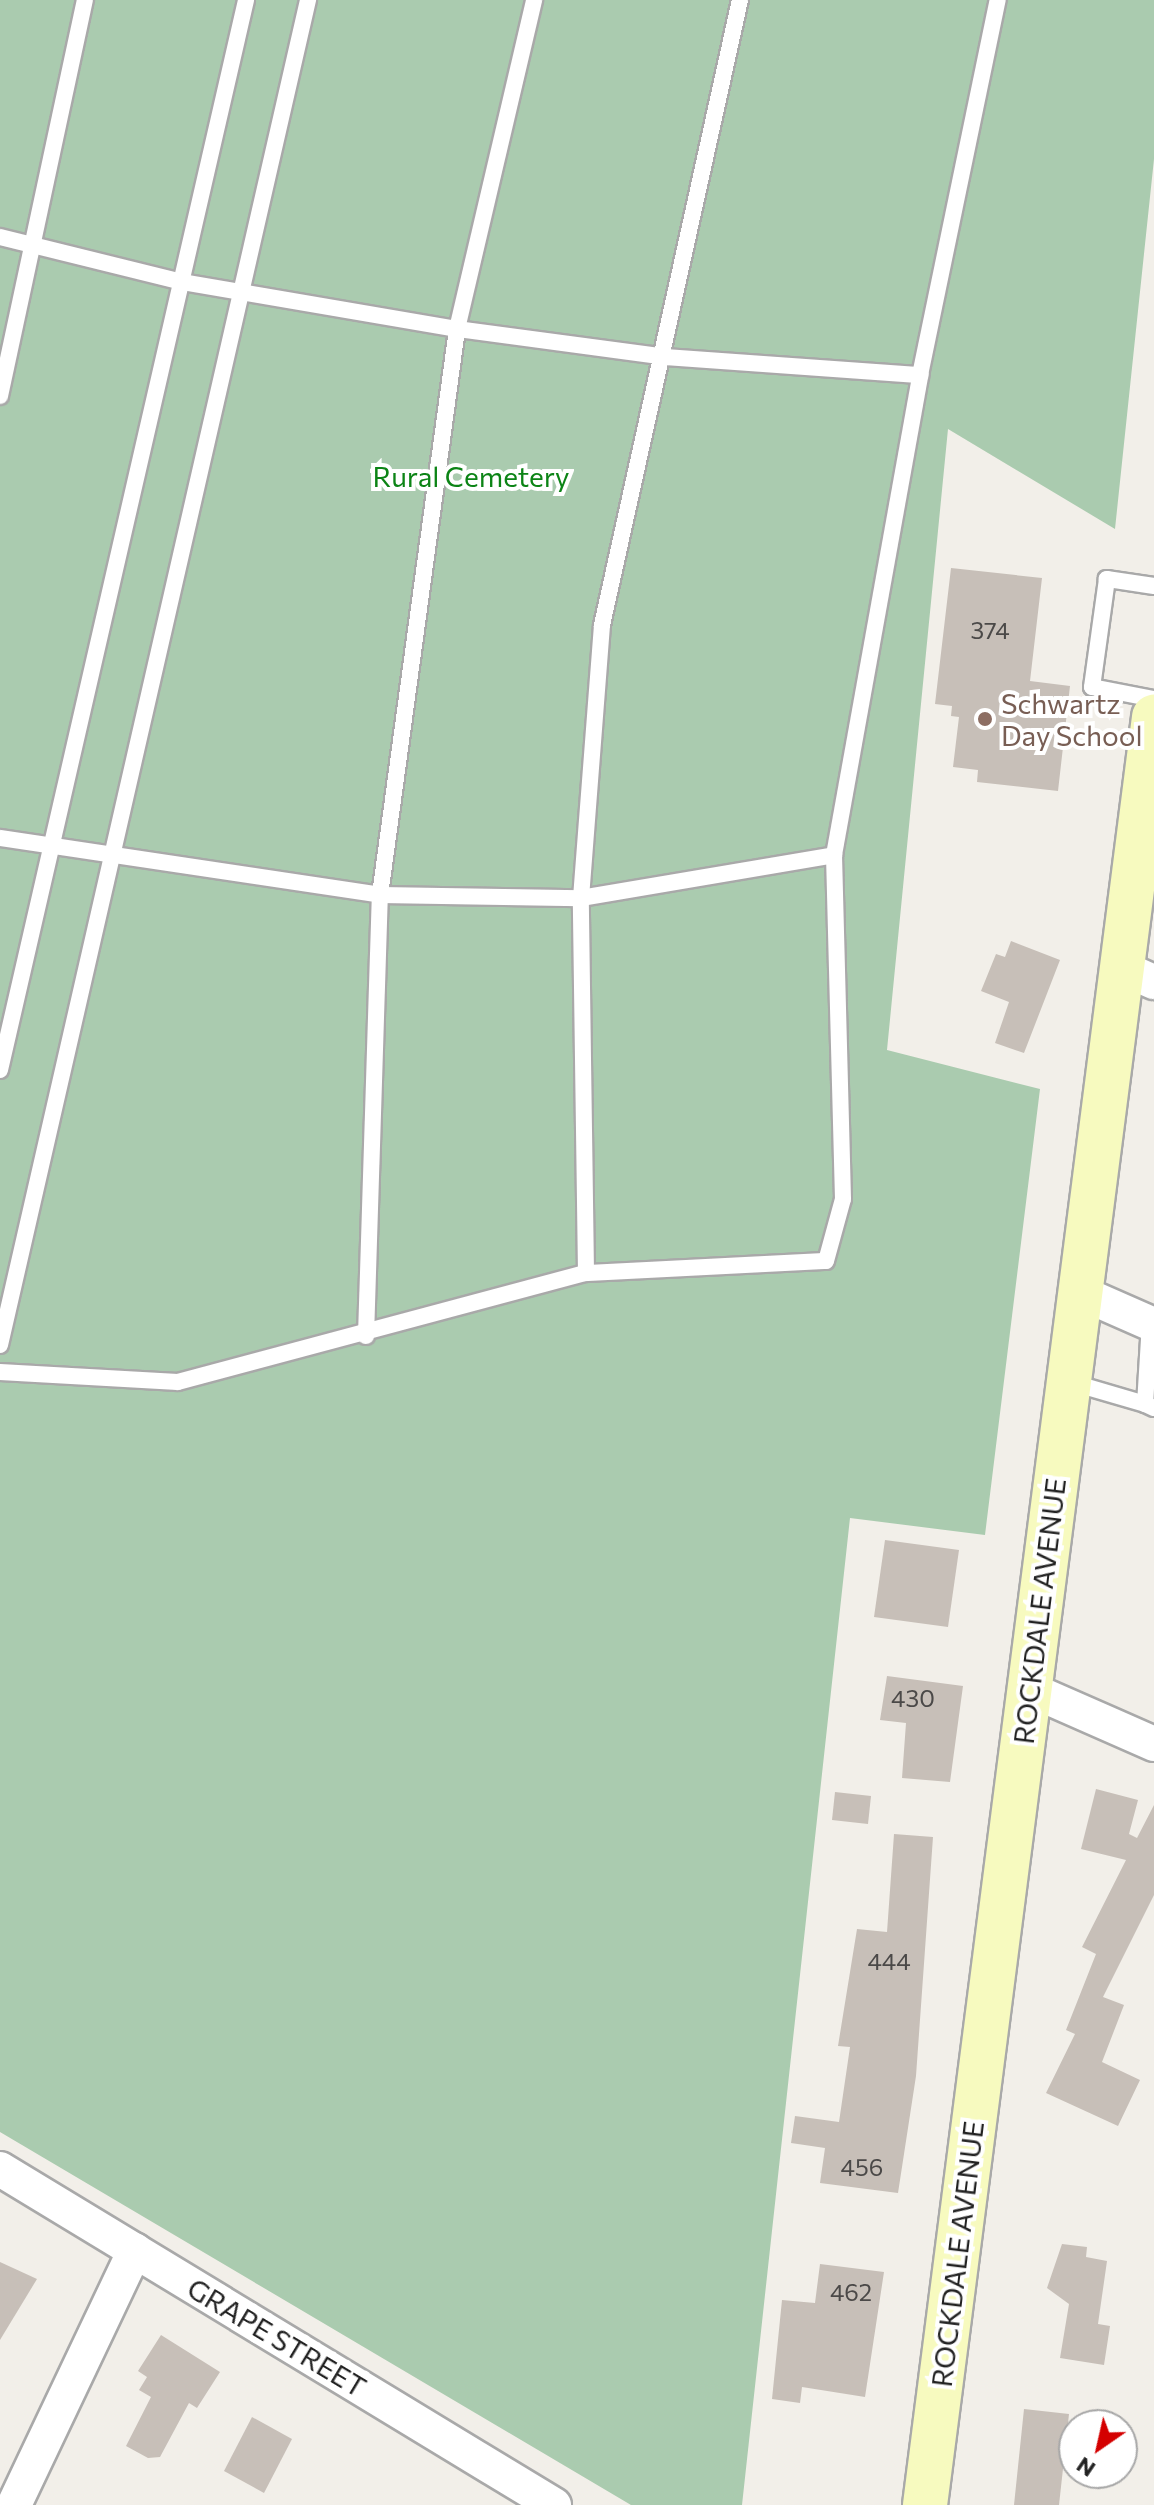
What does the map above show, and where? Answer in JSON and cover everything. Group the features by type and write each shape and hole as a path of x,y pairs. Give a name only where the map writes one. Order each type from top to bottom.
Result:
{"main road":[{"name":"ROCKDALE AVENUE","path":"925,2505 1079,1292 1137,975 1154,717"}],"street":[{"path":"1079,1292 1152,1324"},
{"path":"1029,1689 1154,1744"},
{"name":"GRAPE STREET","path":"0,2169 554,2505"},
{"path":"14,2505 135,2250"}],"lane":[{"path":"0,396 85,0"},
{"path":"0,1070 246,0"},
{"path":"0,1345 308,0"},
{"path":"366,1336 380,895 457,329 534,0"},
{"path":"586,1273 581,898 602,625 666,357 740,0"},
{"path":"0,1372 178,1382 366,1336 586,1273 826,1261 843,1199 834,855 920,375 998,0"},
{"path":"0,237 182,282 457,329 666,357 920,375"},
{"path":"1154,586 1107,579 1092,687 1154,699"},
{"path":"0,838 110,860 380,895 581,898 834,855"},
{"path":"1068,1382 1149,1406 1152,1324"}],"green space":[{"name":"Rural Cemetery","path":"0,0 1154,0 1154,159 1115,529 948,429 887,1050 1040,1089 985,1535 850,1518 742,2505 631,2505 0,2132"}],"building":[{"path":"951,568 1042,578 1030,681 1070,686 1058,791 977,782 978,770 953,767 959,717 951,716 952,706 935,704"},
{"path":"1011,941 1060,960 1024,1053 995,1043 1009,1002 981,991 996,954 1005,957"},
{"path":"885,1540 959,1550 948,1627 874,1617"},
{"path":"887,1676 963,1686 950,1782 902,1778 906,1723 880,1720"},
{"path":"1096,1789 1138,1800 1129,1834 1137,1838 1154,1805 1154,1895 1103,1997 1124,2005 1102,2062 1140,2080 1118,2126 1046,2093 1075,2034 1066,2030 1096,1954 1082,1947 1126,1860 1081,1849"},
{"path":"835,1792 871,1796 868,1824 832,1820"},
{"path":"894,1834 933,1837 916,2076 898,2193 820,2183 825,2148 791,2143 795,2116 839,2122 850,2047 838,2046 857,1929 887,1932"},
{"path":"1062,2244 1087,2247 1086,2257 1107,2261 1098,2324 1110,2326 1104,2365 1060,2358 1069,2304 1047,2288"},
{"path":"0,2262 37,2279 0,2340"},
{"path":"820,2264 884,2272 865,2397 802,2387 800,2403 772,2399 782,2300 815,2303"},
{"path":"161,2335 220,2372 197,2408 189,2403 160,2457 148,2458 126,2446 151,2397 139,2390 147,2377 138,2371"},
{"path":"1024,2409 1058,2413 1059,2505 1014,2505"},
{"path":"252,2417 292,2439 264,2493 224,2471"}],"place":[{"name":"Schwartz Day School","path":"985,719"}]}
